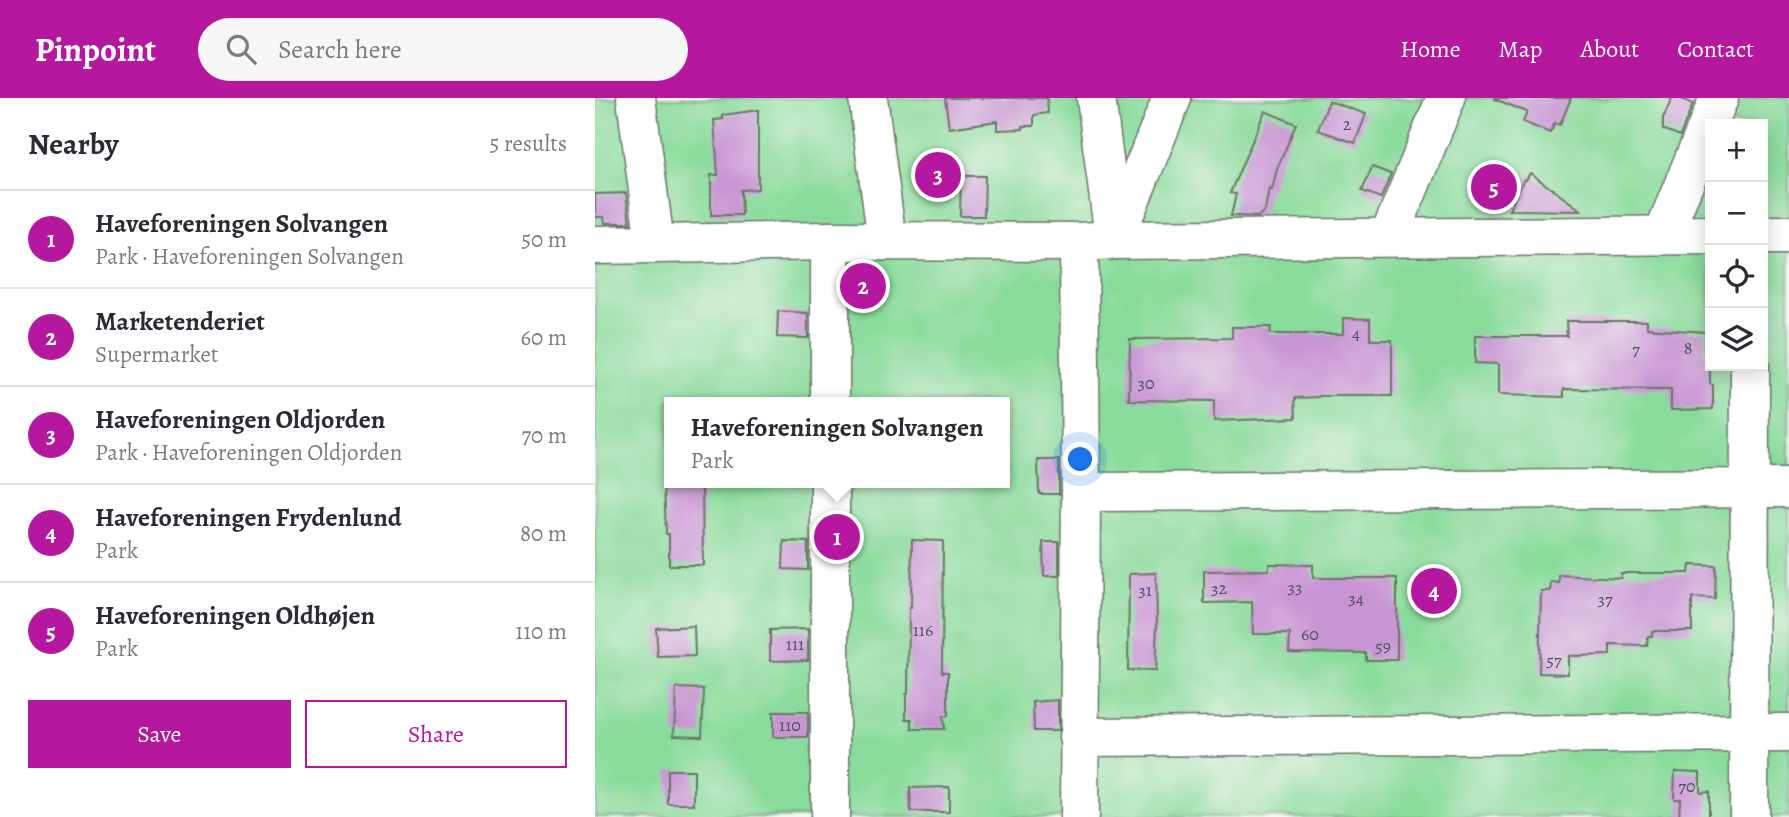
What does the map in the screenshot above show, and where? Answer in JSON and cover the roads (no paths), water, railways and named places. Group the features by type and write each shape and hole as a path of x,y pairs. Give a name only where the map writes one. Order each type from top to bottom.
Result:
{"street":[{"path":"636,98 655,244"},
{"path":"868,98 887,242"},
{"path":"1079,817 1081,492 1097,241 1095,98"},
{"path":"1097,241 1172,98"},
{"path":"1388,237 1446,98"},
{"path":"1663,235 1719,98"},
{"path":"595,245 1705,235"},
{"path":"1768,235 1789,235"},
{"path":"830,241 830,397"},
{"path":"1749,817 1750,371"},
{"path":"830,488 830,817"},
{"path":"1081,492 1789,488"},
{"path":"1078,737 1789,733"}],"place":[{"name":"Haveforeningen Oldjorden","path":"938,175"},
{"name":"Haveforeningen Oldhøjen","path":"1494,187"},
{"name":"Marketenderiet","path":"863,286"},
{"name":"Haveforeningen Solvangen","path":"837,537"},
{"name":"Haveforeningen Frydenlund","path":"1434,591"}]}
